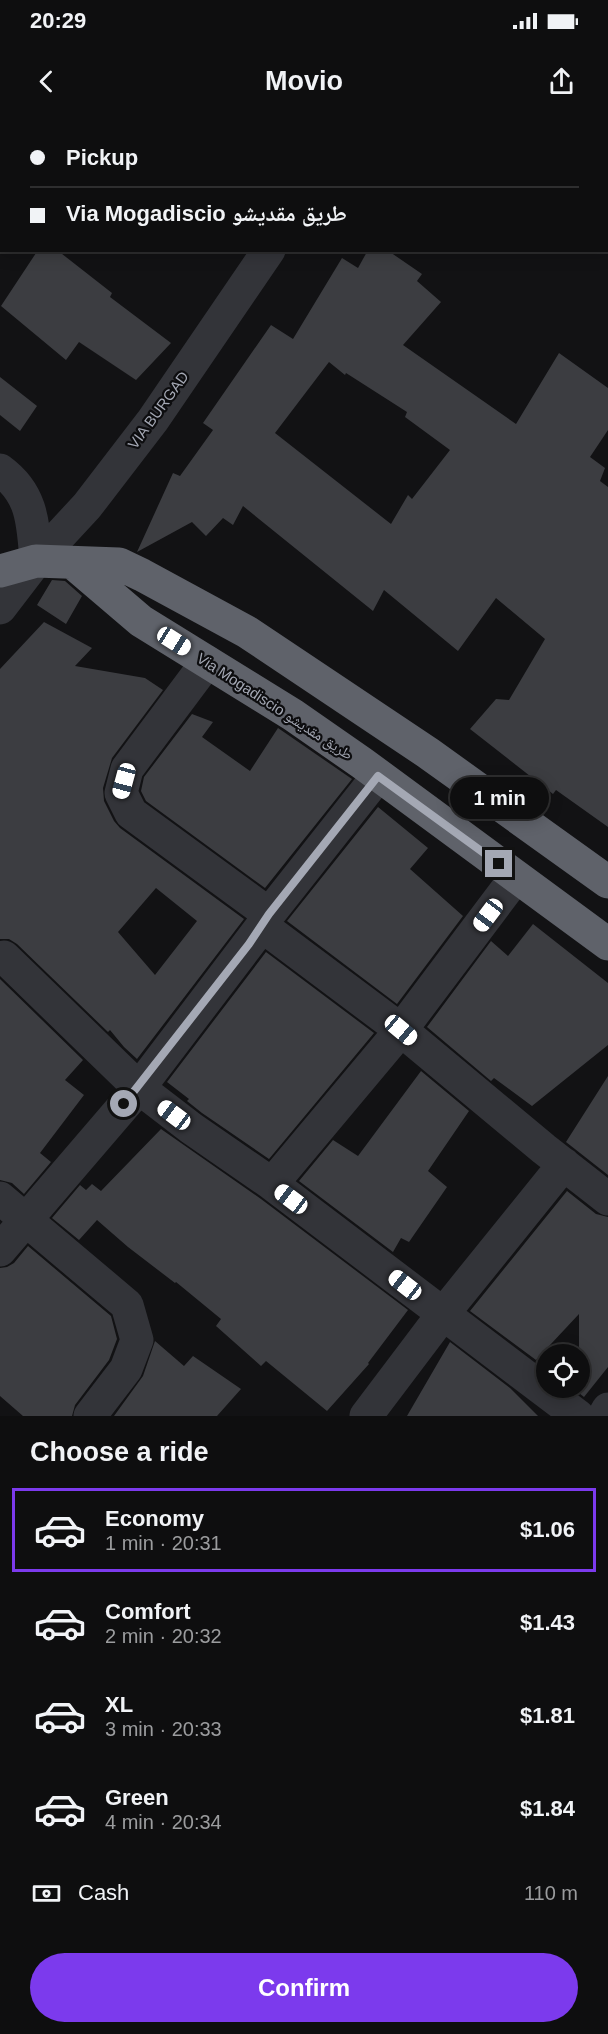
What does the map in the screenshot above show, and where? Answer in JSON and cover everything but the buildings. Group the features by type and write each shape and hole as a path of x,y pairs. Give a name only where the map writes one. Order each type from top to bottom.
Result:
{"highway":[{"path":"0,571 36,561 119,564 247,632 428,753 608,882"},
{"name":"Via Mogadiscio طريق مقديشو","path":"73,563 141,621 293,715 608,944"}],"street":[{"name":"VIA BURGAD","path":"0,608 36,561 87,506 153,420 268,252"},
{"path":"0,470 14,480 32,516 36,561"},
{"path":"207,662 127,769 121,793 131,813 608,1199"},
{"path":"0,1250 139,1088 378,776"},
{"path":"272,1184 401,1030 516,877"},
{"path":"4,957 139,1088 191,1128 272,1184 578,1416"},
{"path":"366,1416 443,1314 564,1164"},
{"path":"0,1198 127,1305 137,1340 126,1369 90,1416"},
{"path":"604,1416 608,1409"}],"route":[{"path":"124,1104 139,1088 249,944 269,914 378,776 499,864"}]}
